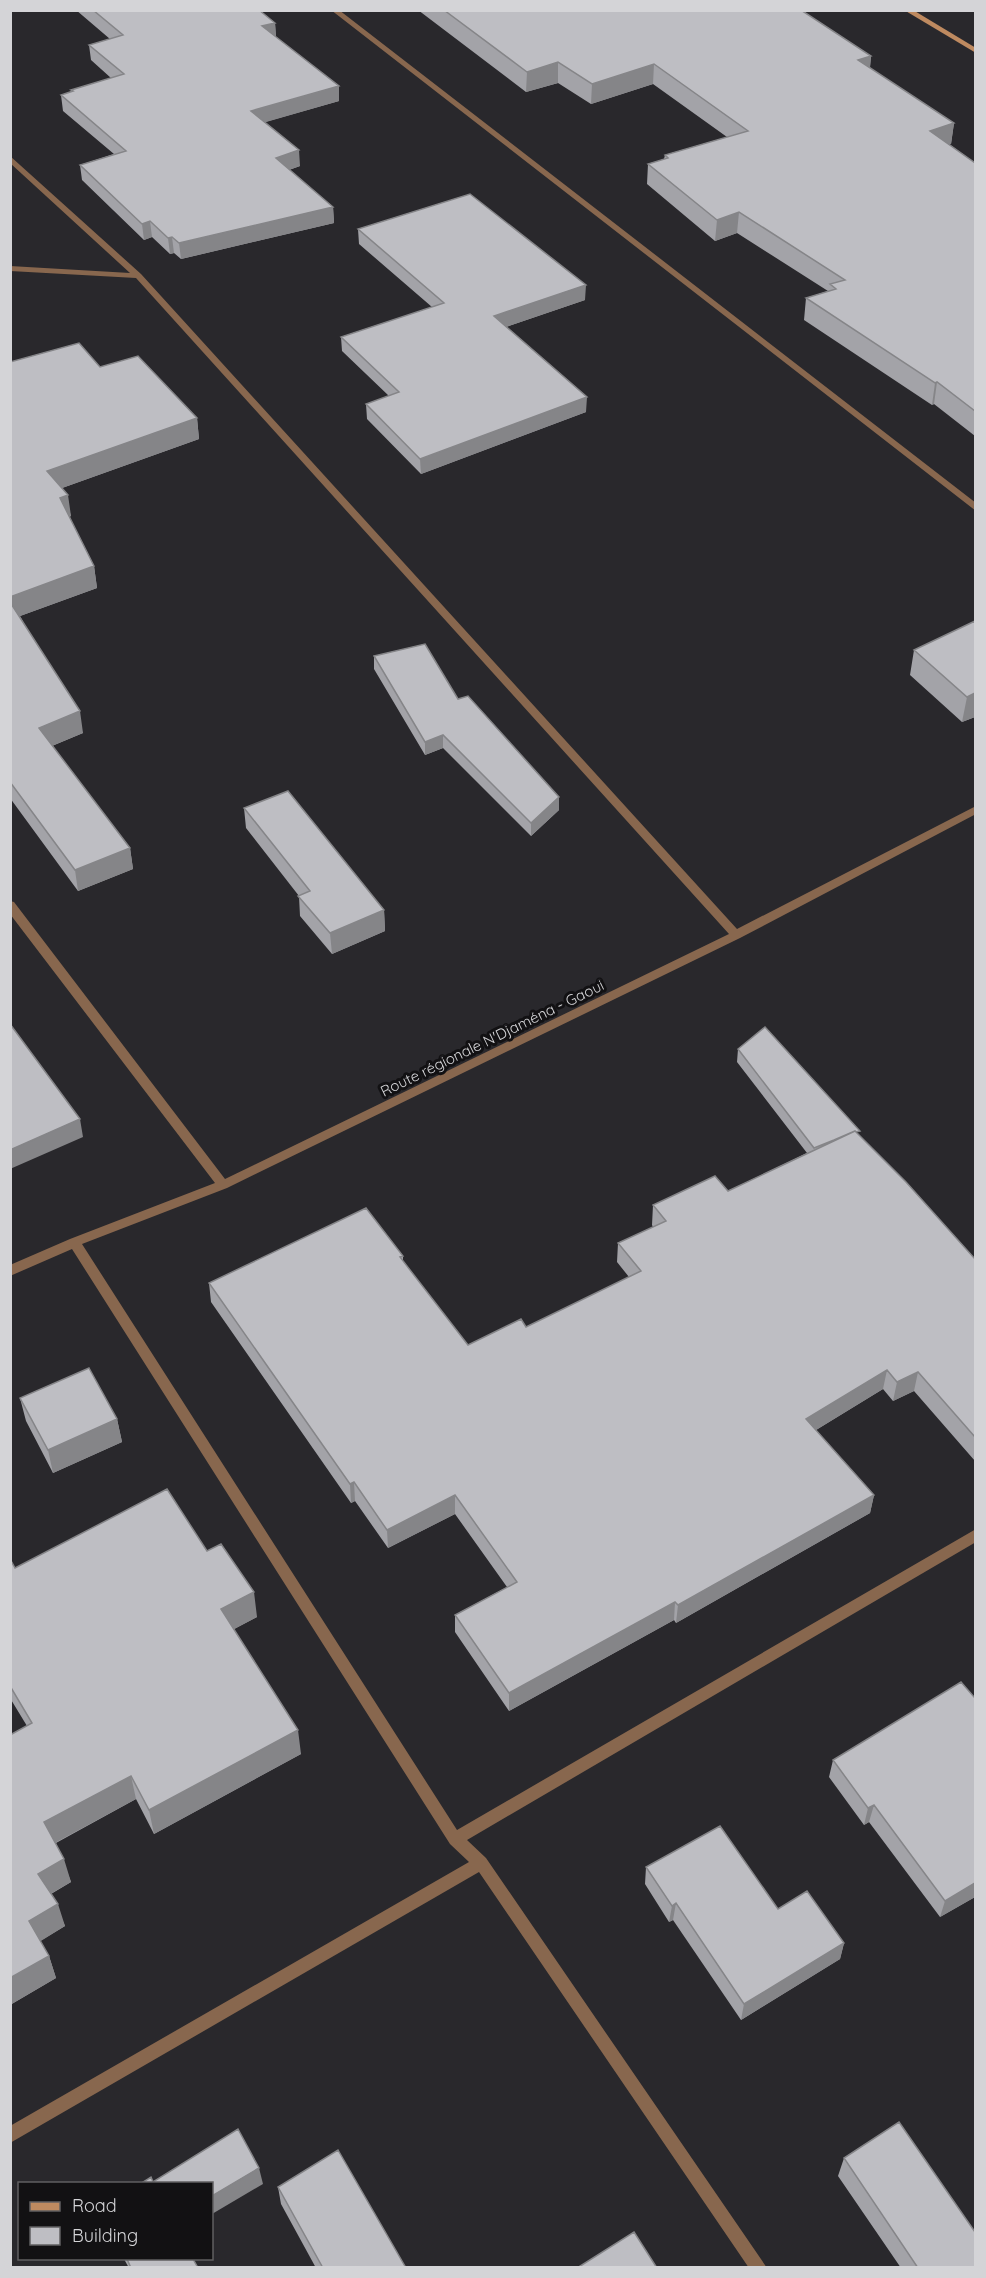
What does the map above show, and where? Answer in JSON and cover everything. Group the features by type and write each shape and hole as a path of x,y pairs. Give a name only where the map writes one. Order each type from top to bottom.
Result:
{"main road":[{"path":"907,10 975,51"}],"street":[{"path":"334,10 975,508"},
{"path":"10,158 138,276 736,935"},
{"path":"10,268 138,276"},
{"name":"Route régionale N'Djaména - Gaoui","path":"10,1271 74,1242 223,1185 736,935 975,809"},
{"path":"10,905 223,1185"},
{"path":"74,1242 455,1839 481,1863 759,2268"},
{"path":"455,1839 975,1535"},
{"path":"10,2135 481,1863"}],"building":[{"path":"93,10 259,10 275,23 262,26 339,86 251,111 299,150 276,158 333,207 179,243 172,237 168,238 150,221 142,224 80,165 126,151 61,95 124,74 89,45 123,35"},
{"path":"444,10 801,10 871,56 858,60 954,123 930,131 975,163 975,411 937,382 935,383 806,298 836,289 830,284 845,280 739,212 717,220 648,164 668,158 665,155 748,131 654,64 592,84 558,62 527,72"},
{"path":"470,194 586,285 494,316 587,397 420,459 366,404 399,392 341,337 444,303 358,229"},
{"path":"79,343 100,367 138,356 197,418 47,471 68,495 60,498 94,566 10,597 10,362"},
{"path":"10,602 80,711 39,728 130,848 75,870 10,782"},
{"path":"975,621 975,693 967,697 914,650"},
{"path":"425,644 458,699 468,696 559,797 531,823 443,735 425,742 374,656"},
{"path":"288,791 384,910 330,933 298,896 310,891 244,808"},
{"path":"10,1024 80,1119 10,1150"},
{"path":"765,1027 860,1131 814,1148 738,1049"},
{"path":"855,1131 906,1182 975,1259 975,1437 918,1372 897,1382 887,1370 806,1419 874,1495 678,1605 675,1602 509,1693 455,1615 517,1582 455,1495 387,1530 354,1482 350,1484 209,1283 366,1208 403,1256 400,1257 468,1345 521,1319 526,1327 641,1271 618,1243 666,1221 653,1205 715,1176 728,1191"},
{"path":"89,1368 117,1419 48,1450 20,1398"},
{"path":"167,1489 207,1551 221,1544 254,1592 221,1609 298,1730 149,1810 131,1776 44,1822 64,1859 38,1874 58,1904 29,1921 49,1956 10,1978 10,1735 32,1723 10,1686 10,1559 15,1568"},
{"path":"961,1682 975,1696 975,1883 945,1901 874,1805 868,1808 833,1760"},
{"path":"720,1826 778,1909 807,1891 844,1943 744,2004 676,1903 672,1906 646,1867"},
{"path":"899,2122 975,2232 975,2268 918,2268 844,2158"},
{"path":"238,2129 259,2168 213,2195 213,2182 153,2182"},
{"path":"338,2150 406,2268 323,2268 278,2187"},
{"path":"151,2177 153,2182 143,2182"},
{"path":"634,2232 657,2268 577,2268"},
{"path":"127,2260 194,2260 198,2268 131,2268"}]}
